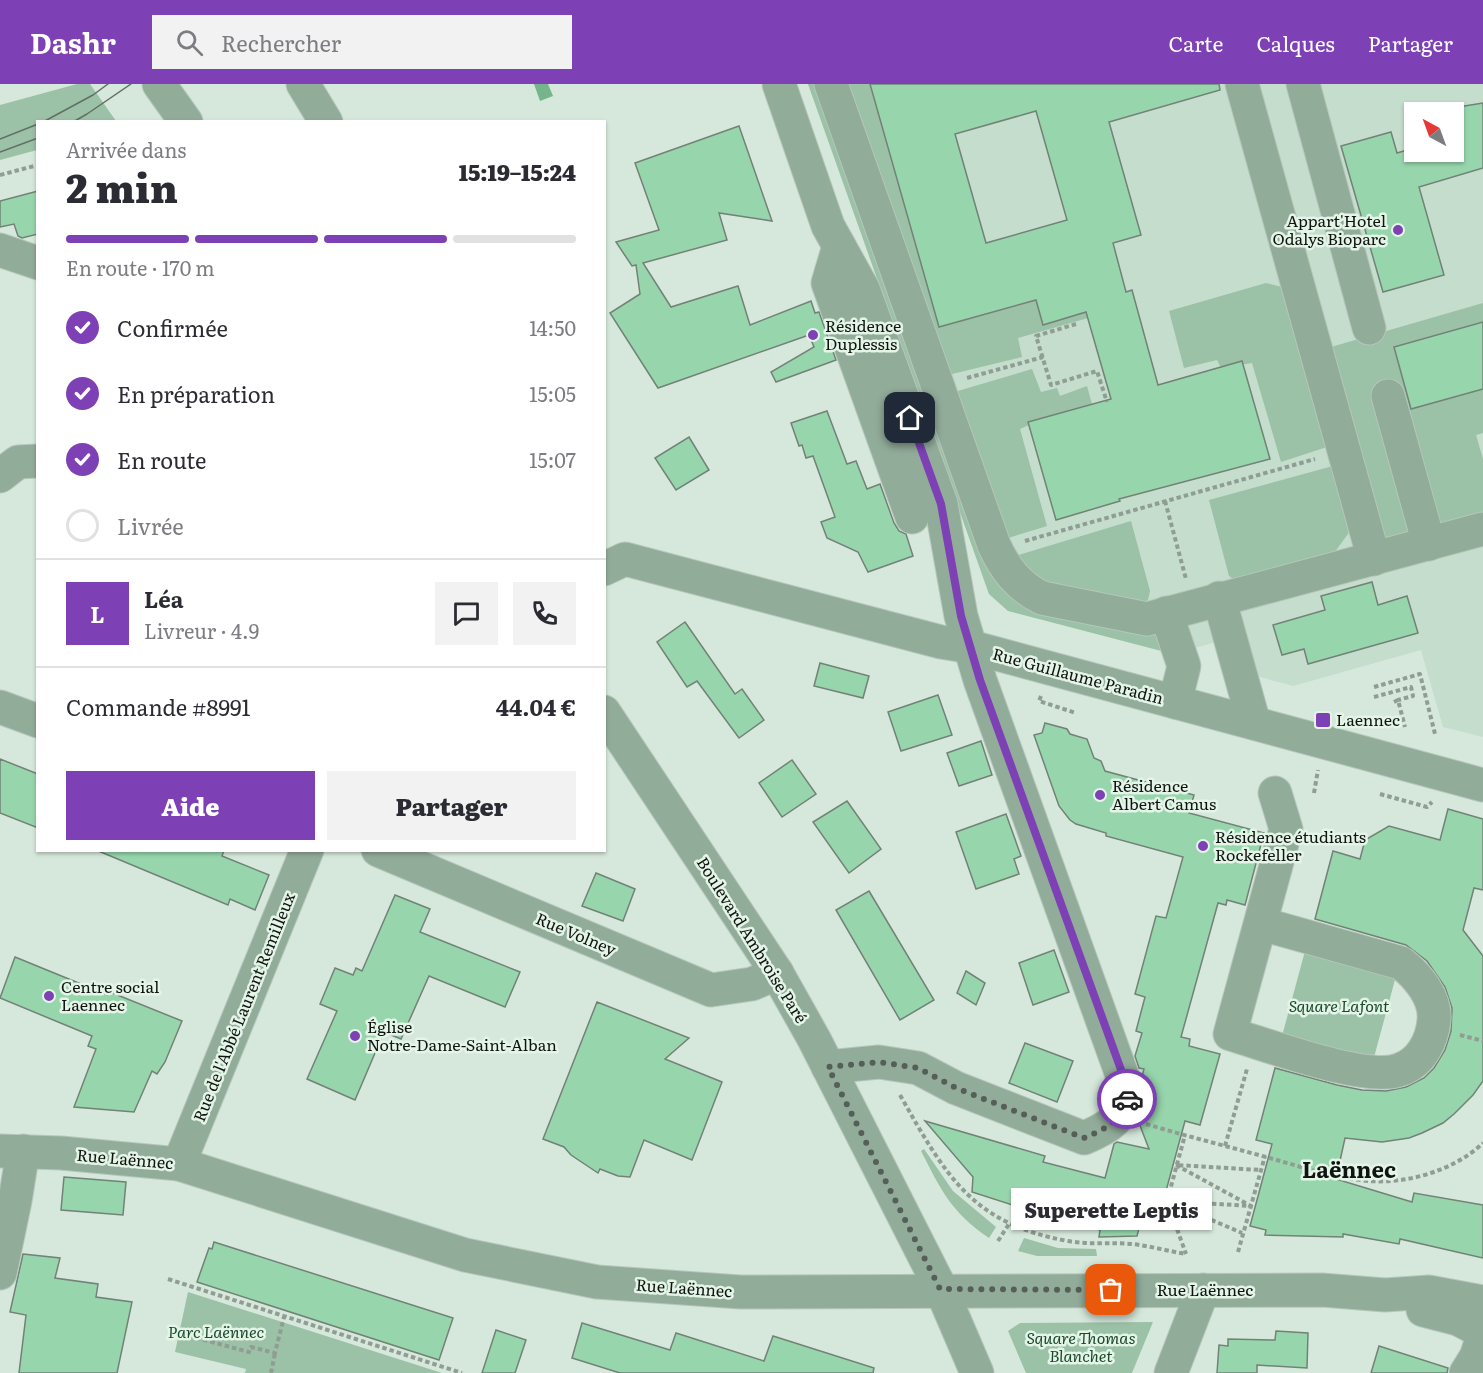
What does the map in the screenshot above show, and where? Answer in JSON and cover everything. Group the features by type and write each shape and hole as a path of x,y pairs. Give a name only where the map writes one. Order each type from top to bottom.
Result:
{"street":[{"path":"159,84 185,120"},
{"path":"303,84 325,120"},
{"path":"778,84 828,226 863,289 941,504 961,616 980,680 1128,1089 1127,1103 1118,1117 1102,1131 1084,1138 956,1088 918,1068 879,1062 828,1067"},
{"path":"831,84 996,549 1012,577 1028,591 1042,598 1147,619 1483,529"},
{"path":"1242,84 1374,559"},
{"path":"1304,84 1369,328"},
{"path":"839,246 828,283 912,517"},
{"path":"0,250 36,262"},
{"path":"1388,396 1429,544"},
{"path":"0,476 18,462 36,461"},
{"name":"Rue Guillaume Paradin","path":"606,568 625,559 941,642 971,647 1483,785"},
{"path":"1175,702 1184,666 1193,606"},
{"path":"1193,606 1254,723"},
{"path":"0,707 36,720"},
{"name":"Boulevard Ambroise Paré","path":"606,715 777,973 828,1067 940,1289 976,1373"},
{"path":"1262,924 1401,963 1409,969 1429,995 1434,1015 1428,1046 1417,1059 1400,1070 1357,1071 1230,1034 1262,924 1286,829 1275,792"},
{"name":"Rue de l'Abbé Laurent Remilleux","path":"179,1164 306,852"},
{"name":"Rue Volney","path":"383,852 711,990 752,984 777,973"},
{"path":"0,1273 15,1201 11,1151"},
{"name":"Rue Laënnec","path":"11,1151 179,1164 465,1255 597,1282 740,1292 940,1289 1322,1290 1385,1295 1429,1292 1480,1310"},
{"path":"1171,1373 1203,1290"},
{"name":"Rue Laënnec","path":"1385,1295 1428,1312 1458,1319 1483,1334"},
{"path":"1466,1373 1476,1357 1483,1334"}],"path":[{"path":"0,175 36,166"},
{"path":"1076,324 1036,336 1051,385 1097,371 1107,402"},
{"path":"972,377 1043,357"},
{"path":"996,549 1323,457"},
{"path":"1165,501 1193,606"},
{"path":"1374,687 1420,674 1435,734"},
{"path":"1374,697 1411,687 1413,696 1396,701 1405,727"},
{"path":"1048,704 1076,713"},
{"path":"1314,793 1319,766"},
{"path":"1380,794 1427,807"},
{"path":"1226,1146 1246,1074"},
{"path":"898,1092 944,1168 965,1194 982,1209 1009,1224 1070,1242 1133,1244 1186,1254 1167,1201 1185,1136"},
{"path":"1118,1117 1328,1173 1370,1181 1402,1179 1431,1173 1454,1163 1483,1143"},
{"path":"1238,1252 1265,1156"},
{"path":"1176,1165 1261,1170"},
{"path":"1176,1165 1251,1206"},
{"path":"1167,1201 1251,1206"},
{"path":"1167,1201 1242,1233"},
{"path":"998,1241 1009,1224"},
{"path":"168,1279 462,1373"},
{"path":"271,1373 284,1317"},
{"path":"174,1332 249,1352 251,1347 275,1353"}],"shaded area":[{"path":"534,84 548,84 553,96 540,101"},
{"path":"808,84 1483,84 1483,737 1443,727 1421,650 1293,686 1253,675 1242,635 1173,654 1008,611 989,594"}],"green space":[{"path":"77,84 90,84 115,120 36,120 36,150 0,160 0,105"},
{"path":"808,84 821,84 989,557 1038,607 1156,634 1173,654 1008,611 989,594"},
{"path":"845,84 880,84 871,87 939,327 1102,282 1084,304 1088,318 1018,338 1022,357 948,375"},
{"path":"1266,283 1282,287 1333,445 1281,462 1252,363 1221,368 1217,360 1184,368 1169,311"},
{"path":"1483,303 1483,433 1476,435 1483,459 1483,518 1449,527 1380,538 1331,347"},
{"path":"1032,369 1041,392 1057,388 1060,396 1087,386 1092,404 1028,422 1029,425 1020,429 1047,526 1005,539 951,393"},
{"path":"1340,464 1352,514 1348,534 1334,553 1239,583 1229,576 1209,500"},
{"path":"1131,521 1150,591 1148,600 1142,606 1038,585 1012,557"},
{"name":"Square Lafont","path":"1305,951 1396,976 1373,1061 1282,1036"},
{"path":"924,1149 953,1191 996,1227 989,1238 965,1219 948,1199 921,1151"},
{"path":"1024,1238 1058,1248 1096,1249 1097,1256 1037,1256 1018,1251"},
{"name":"Parc Laënnec","path":"188,1292 442,1373 245,1373 246,1369 175,1352"},
{"name":"Square Thomas Blanchet","path":"1153,1322 1132,1373 1026,1373 1008,1331 1020,1323"}],"building":[{"path":"870,84 1219,84 1220,90 1109,122 1141,235 1113,243 1126,292 1132,290 1158,385 1242,361 1270,459 1119,499 1120,501 1056,520 1028,422 1111,399 1086,312 1043,325 1036,300 939,327","holes":["1036,111 1067,220 986,243 955,134"]},
{"name":"Appart'Hotel Odalys Bioparc","path":"1483,103 1483,168 1419,187 1444,275 1383,292 1341,146 1391,132 1397,153 1404,151 1404,162 1464,162 1464,106"},
{"path":"739,126 772,221 719,213 727,240 643,263 671,307 738,286 750,325 811,301 815,313 819,312 836,360 776,382 771,372 814,347 809,335 658,388 610,313 640,294 636,265 632,266 616,242 659,230 635,163"},
{"path":"36,192 36,234 22,238 18,236 14,224 0,227 0,201"},
{"path":"1483,322 1483,389 1411,409 1394,347"},
{"path":"827,411 847,464 856,461 867,489 880,484 894,523 899,531 906,534 913,556 868,572 858,552 827,538 821,522 835,517 813,456 806,458 791,423"},
{"path":"689,437 709,470 676,490 655,458"},
{"path":"1372,582 1378,605 1407,596 1418,633 1308,664 1304,649 1282,655 1273,625 1325,610 1321,596"},
{"path":"685,622 735,694 742,689 764,720 739,738 697,681 687,687 657,642"},
{"path":"820,663 869,676 863,698 814,686"},
{"path":"938,695 952,735 901,751 888,712"},
{"path":"1045,723 1067,729 1070,734 1087,739 1094,758 1101,761 1105,771 1194,795 1189,813 1264,833 1245,905 1227,900 1226,905 1218,903 1181,1037 1190,1039 1189,1046 1220,1054 1200,1125 1185,1121 1163,1202 1147,1198 1137,1236 1099,1237 1100,1230 1056,1217 1056,1219 972,1192 973,1177 925,1121 1045,1156 1043,1162 1105,1178 1114,1144 1117,1142 1149,1149 1139,1123 1149,1089 1145,1088 1142,1076 1144,1069 1139,1068 1135,1056 1142,1033 1136,1031 1145,997 1135,994 1156,916 1166,918 1183,857 1106,836 1106,833 1070,820 1059,806 1034,735 1042,733"},
{"path":"981,741 992,775 959,786 947,753"},
{"path":"0,759 36,773 36,827 0,813"},
{"path":"792,760 816,794 782,817 759,783"},
{"path":"847,801 881,849 849,873 813,822"},
{"path":"1448,809 1483,819 1483,890 1474,888 1463,930 1483,956 1483,1081 1454,1114 1443,1123 1422,1133 1409,1138 1382,1142 1345,1138 1336,1179 1412,1202 1414,1193 1483,1205 1483,1258 1400,1239 1399,1244 1343,1234 1343,1237 1265,1235 1266,1230 1250,1226 1272,1144 1256,1140 1275,1068 1337,1085 1362,1090 1386,1091 1406,1087 1424,1078 1434,1068 1445,1050 1451,1031 1452,1008 1445,987 1427,961 1406,945 1315,919 1333,851 1360,859 1365,840 1389,826 1440,840"},
{"path":"1006,814 1021,856 1014,859 1019,874 976,889 956,832"},
{"path":"101,852 223,852 222,856 269,875 255,910 230,899 228,905"},
{"path":"596,873 635,889 623,921 582,906"},
{"path":"869,891 934,1000 900,1020 836,910"},
{"path":"395,895 430,909 420,932 520,972 505,1007 429,976 401,1039 384,1032 355,1100 307,1079 337,1011 320,1004 335,968 353,975 356,968 362,971"},
{"path":"1054,950 1069,992 1033,1005 1019,963"},
{"path":"15,957 108,995 110,992 182,1021 165,1062 157,1074 152,1071 134,1112 74,1107 96,1049 88,1046 92,1036 0,998"},
{"path":"966,971 985,983 976,1005 957,993"},
{"path":"597,1002 689,1038 665,1059 722,1082 692,1160 644,1140 630,1177 618,1176 600,1169 598,1173 571,1155 564,1147 543,1139"},
{"path":"1025,1043 1073,1061 1057,1102 1009,1083"},
{"path":"64,1177 126,1182 123,1215 61,1210"},
{"path":"214,1242 453,1318 439,1360 197,1282 209,1248 212,1249"},
{"path":"23,1254 60,1258 55,1278 98,1284 96,1297 132,1302 117,1373 19,1373 26,1315 10,1312"},
{"path":"582,1323 670,1350 676,1333 764,1361 773,1336 874,1368 873,1373 620,1373 572,1358"},
{"path":"496,1330 526,1340 515,1373 482,1373"},
{"path":"1276,1331 1308,1333 1307,1368 1257,1365 1257,1373 1217,1373 1219,1345 1228,1346 1228,1339 1275,1340"},
{"path":"1379,1346 1448,1368 1447,1373 1371,1373"}],"tram line":[{"path":"47,120 93,95 108,84"},
{"path":"76,120 131,84"},
{"path":"0,139 36,125"},
{"path":"0,152 36,139"}],"way so far":[{"path":"1111,1290 940,1289 828,1067 879,1062 918,1068 956,1088 1084,1138 1102,1131 1118,1117 1127,1099"}],"place":[{"name":"Appart'Hotel Odalys Bioparc","path":"1398,230"},
{"name":"Résidence Duplessis","path":"813,335"},
{"name":"Laennec","path":"1323,720"},
{"name":"Résidence Albert Camus","path":"1100,795"},
{"name":"Résidence étudiants Rockefeller","path":"1203,846"},
{"name":"Centre social Laennec","path":"49,996"},
{"name":"Église Notre-Dame-Saint-Alban","path":"355,1036"},
{"name":"Superette Leptis","path":"1111,1290"}],"district":[{"name":"Laënnec","path":"1349,1170"}],"route":[{"path":"910,418 941,504 961,616 980,680 1128,1089 1127,1099"}]}
